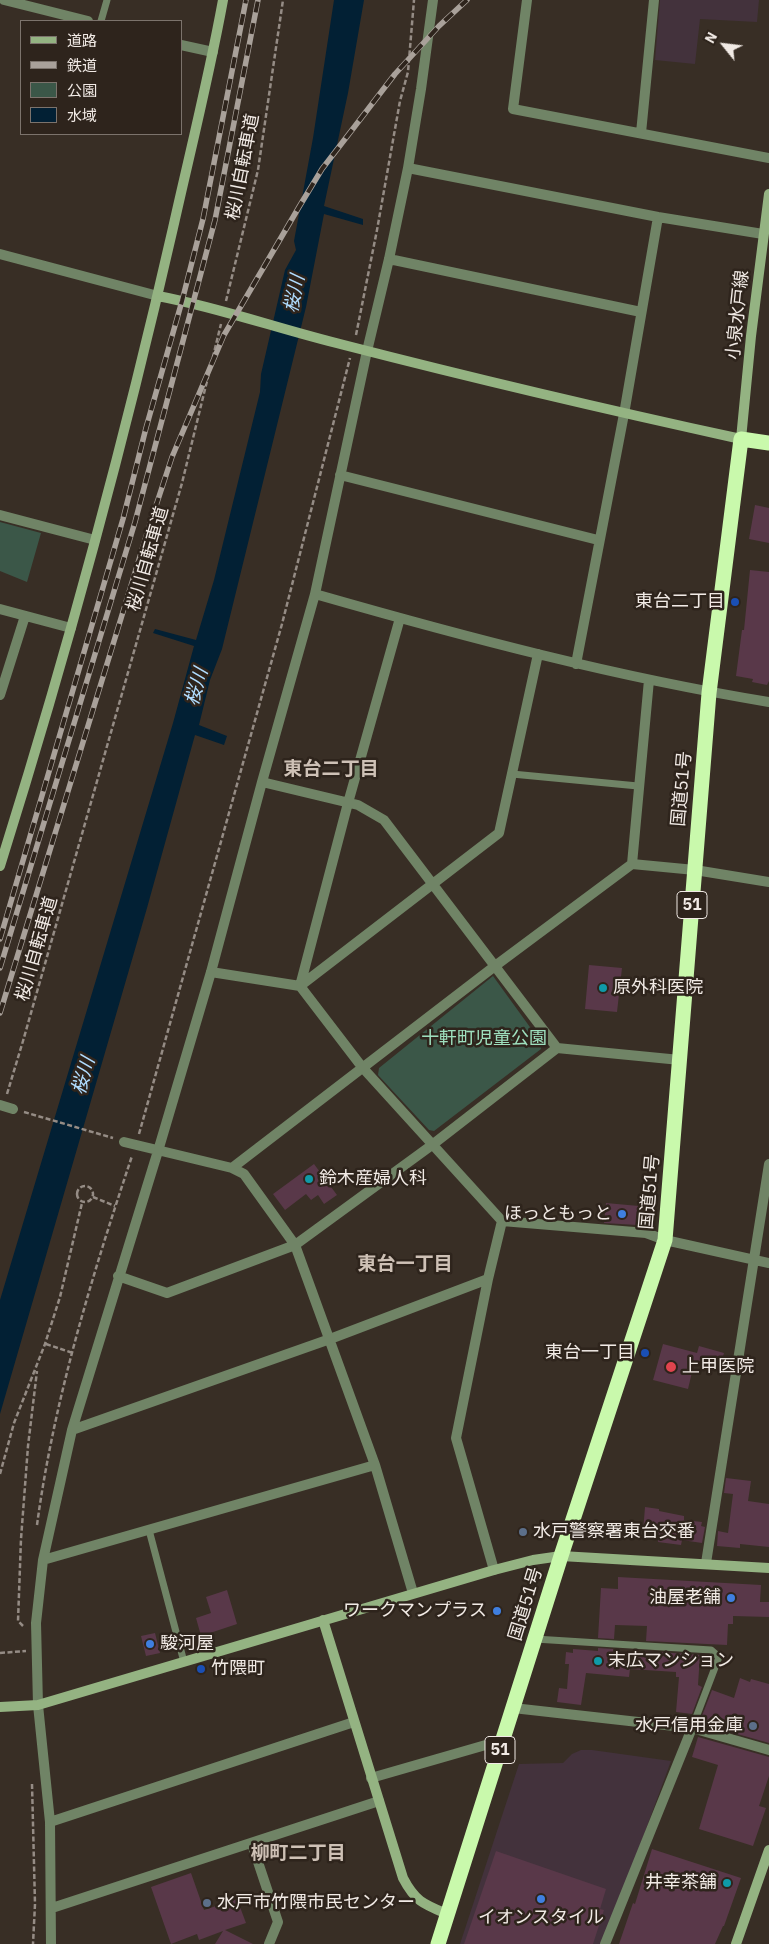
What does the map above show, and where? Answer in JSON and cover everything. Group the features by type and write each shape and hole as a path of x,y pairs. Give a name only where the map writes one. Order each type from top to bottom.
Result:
{"highway":[{"path":"741,439 769,443"},
{"name":"国道51号","path":"438,1944 446,1914 664,1240 709,693 741,439"}],"street":[{"path":"4,0 84,20"},
{"path":"0,866 4,840 71,628 158,296 223,0"},
{"path":"51,1944 50,1822 38,1704 36,1623 43,1560 72,1430 212,972 262,782 316,594 340,475 408,168 422,90 433,0"},
{"path":"527,0 513,109 769,158"},
{"path":"641,133 654,0"},
{"path":"182,45 213,52"},
{"path":"408,168 658,217 763,234"},
{"name":"小泉水戸線","path":"741,439 769,194"},
{"path":"576,664 598,540 624,414 658,217"},
{"path":"0,254 60,268 158,296 193,303 367,351 624,414 741,439"},
{"path":"389,259 642,312"},
{"path":"340,475 598,540"},
{"path":"0,515 95,540"},
{"path":"316,594 576,664 709,693 769,702"},
{"path":"0,609 71,628"},
{"path":"0,695 25,616"},
{"path":"300,986 348,803 400,618"},
{"path":"300,986 499,833 538,654"},
{"path":"632,864 649,680"},
{"path":"262,782 358,805 384,820 433,882 557,1048"},
{"path":"232,1168 362,1067 632,864 694,870 769,882"},
{"path":"212,972 300,986 362,1067 502,1222 646,1233 664,1240 769,1262"},
{"path":"118,1276 167,1293 295,1245 432,1145 557,1048 680,1060"},
{"path":"124,1142 232,1168 244,1174 295,1245 375,1466 413,1593"},
{"path":"706,1563 769,1164"},
{"path":"494,1570 456,1438 488,1279 502,1222"},
{"path":"72,1430 330,1338 488,1279"},
{"path":"43,1560 375,1466"},
{"path":"0,1707 21,1707 38,1704 413,1593 533,1560 561,1556 769,1568"},
{"path":"322,1620 404,1878 411,1892 418,1900 446,1914"},
{"path":"513,1708 692,1728 769,1750"},
{"path":"50,1822 354,1722"},
{"path":"605,1944 692,1728"},
{"path":"371,1778 503,1740"},
{"path":"52,1908 379,1801"},
{"path":"252,1844 278,1922 269,1944"},
{"path":"736,1944 769,1850"}],"lane":[{"path":"101,20 107,0"},
{"path":"512,774 638,786"},
{"path":"149,1530 184,1662"},
{"path":"535,1639 711,1650 719,1657 692,1728"}],"path":[{"name":"桜川自転車道","path":"5,1107 182,483 258,170 283,0"},
{"path":"36,1533 54,1428 94,1275 136,1145 282,624 375,239 400,101 408,72 414,0"},
{"path":"5,1107 124,1142"},
{"path":"88,1186 93,1191 93,1197 89,1202 82,1203 77,1198 77,1192 81,1187 88,1186"},
{"path":"93,1197 116,1206"},
{"path":"0,1474 14,1423 46,1344 60,1297 82,1203"},
{"path":"46,1344 73,1353"},
{"path":"23,1626 18,1621 21,1539 28,1446 38,1367"},
{"path":"24,1617 23,1626 25,1632"},
{"path":"0,1653 27,1651 27,1644"},
{"path":"32,1780 35,1904 33,1944"}],"shaded area":[{"path":"660,0 759,0 757,22 700,19 695,64 655,60"},
{"path":"581,1750 671,1761 601,1944 460,1944 519,1764 563,1763 572,1754"}],"green space":[{"path":"0,522 41,533 27,582 0,571"},
{"name":"十軒町児童公園","path":"493,976 540,1041 541,1049 434,1131 429,1130 378,1075 379,1068"}],"water":[{"name":"桜川","path":"334,0 364,0 348,93 324,206 363,219 363,225 324,214 306,307 222,649 210,680 199,725 227,736 224,745 195,735 147,908 0,1414 0,1300 173,723 194,646 153,633 155,629 196,640 214,580 260,392 261,374 285,270 296,250 294,241 313,138"}],"building":[{"path":"755,505 769,508 769,543 749,539"},
{"path":"750,570 769,572 769,681 767,685 752,682 753,679 736,676 742,630 744,630"},
{"name":"原外科医院","path":"589,965 622,968 617,1012 585,1009"},
{"name":"鈴木産婦人科","path":"314,1164 337,1195 324,1204 318,1195 311,1200 306,1194 285,1210 273,1194"},
{"name":"ほっともっと","path":"606,1203 639,1206 637,1225 604,1223"},
{"name":"上甲医院","path":"663,1344 697,1353 699,1346 724,1353 719,1371 694,1364 688,1389 653,1380"},
{"path":"726,1478 751,1481 748,1501 769,1504 769,1547 740,1544 740,1548 717,1546 718,1531 728,1533 733,1494 724,1493"},
{"path":"645,1507 684,1516 684,1520 702,1522 701,1526 705,1527 702,1543 682,1540 681,1545 658,1542 659,1533 643,1532"},
{"path":"618,1577 761,1585 760,1602 769,1602 769,1617 733,1616 733,1624 728,1624 727,1645 646,1641 647,1626 615,1625 614,1639 598,1638 601,1588 618,1589"},
{"path":"227,1590 237,1624 201,1636 196,1618 211,1613 206,1597"},
{"name":"駿河屋","path":"155,1633 160,1653 146,1656 141,1636"},
{"path":"598,1648 613,1649 613,1652 640,1654 645,1653 645,1651 700,1655 698,1685 702,1687 692,1714 676,1712 679,1677 676,1677 676,1672 630,1669 629,1677 586,1673 581,1705 557,1702 559,1688 567,1689 569,1664 565,1664 566,1652 573,1653 573,1649 598,1651"},
{"path":"740,1678 750,1682 751,1679 769,1684 769,1743 702,1724 700,1721 712,1690 734,1698"},
{"path":"698,1737 769,1757 769,1776 759,1806 766,1808 753,1846 699,1829 718,1765 692,1757"},
{"path":"652,1849 741,1878 724,1926 715,1944 619,1944 633,1903 635,1904"},
{"name":"イオンスタイル","path":"496,1851 606,1889 600,1909 604,1910 593,1944 464,1944"},
{"path":"191,1873 204,1910 237,1899 246,1923 225,1930 253,1944 215,1944 223,1931 199,1940 197,1934 171,1944 151,1887"}],"railway":[{"path":"0,939 123,519 146,428 182,301 203,219 246,0"},
{"path":"0,968 135,522 215,220 258,0"},
{"path":"0,1013 172,457 224,335 322,169 395,74 439,26 467,0"}],"place":[{"name":"東台二丁目","path":"735,602"},
{"name":"原外科医院","path":"603,988"},
{"name":"鈴木産婦人科","path":"309,1179"},
{"name":"ほっともっと","path":"622,1214"},
{"name":"東台一丁目","path":"645,1353"},
{"name":"上甲医院","path":"671,1367"},
{"name":"水戸警察署東台交番","path":"523,1532"},
{"name":"油屋老舗","path":"731,1598"},
{"name":"ワークマンプラス","path":"497,1611"},
{"name":"駿河屋","path":"150,1644"},
{"name":"末広マンション","path":"598,1661"},
{"name":"竹隈町","path":"201,1669"},
{"name":"水戸信用金庫","path":"753,1726"},
{"name":"井幸茶舗","path":"727,1883"},
{"name":"イオンスタイル","path":"541,1899"},
{"name":"水戸市竹隈市民センター","path":"207,1903"}],"district":[{"name":"東台二丁目","path":"331,770"},
{"name":"東台一丁目","path":"405,1265"},
{"name":"柳町二丁目","path":"298,1854"}]}
